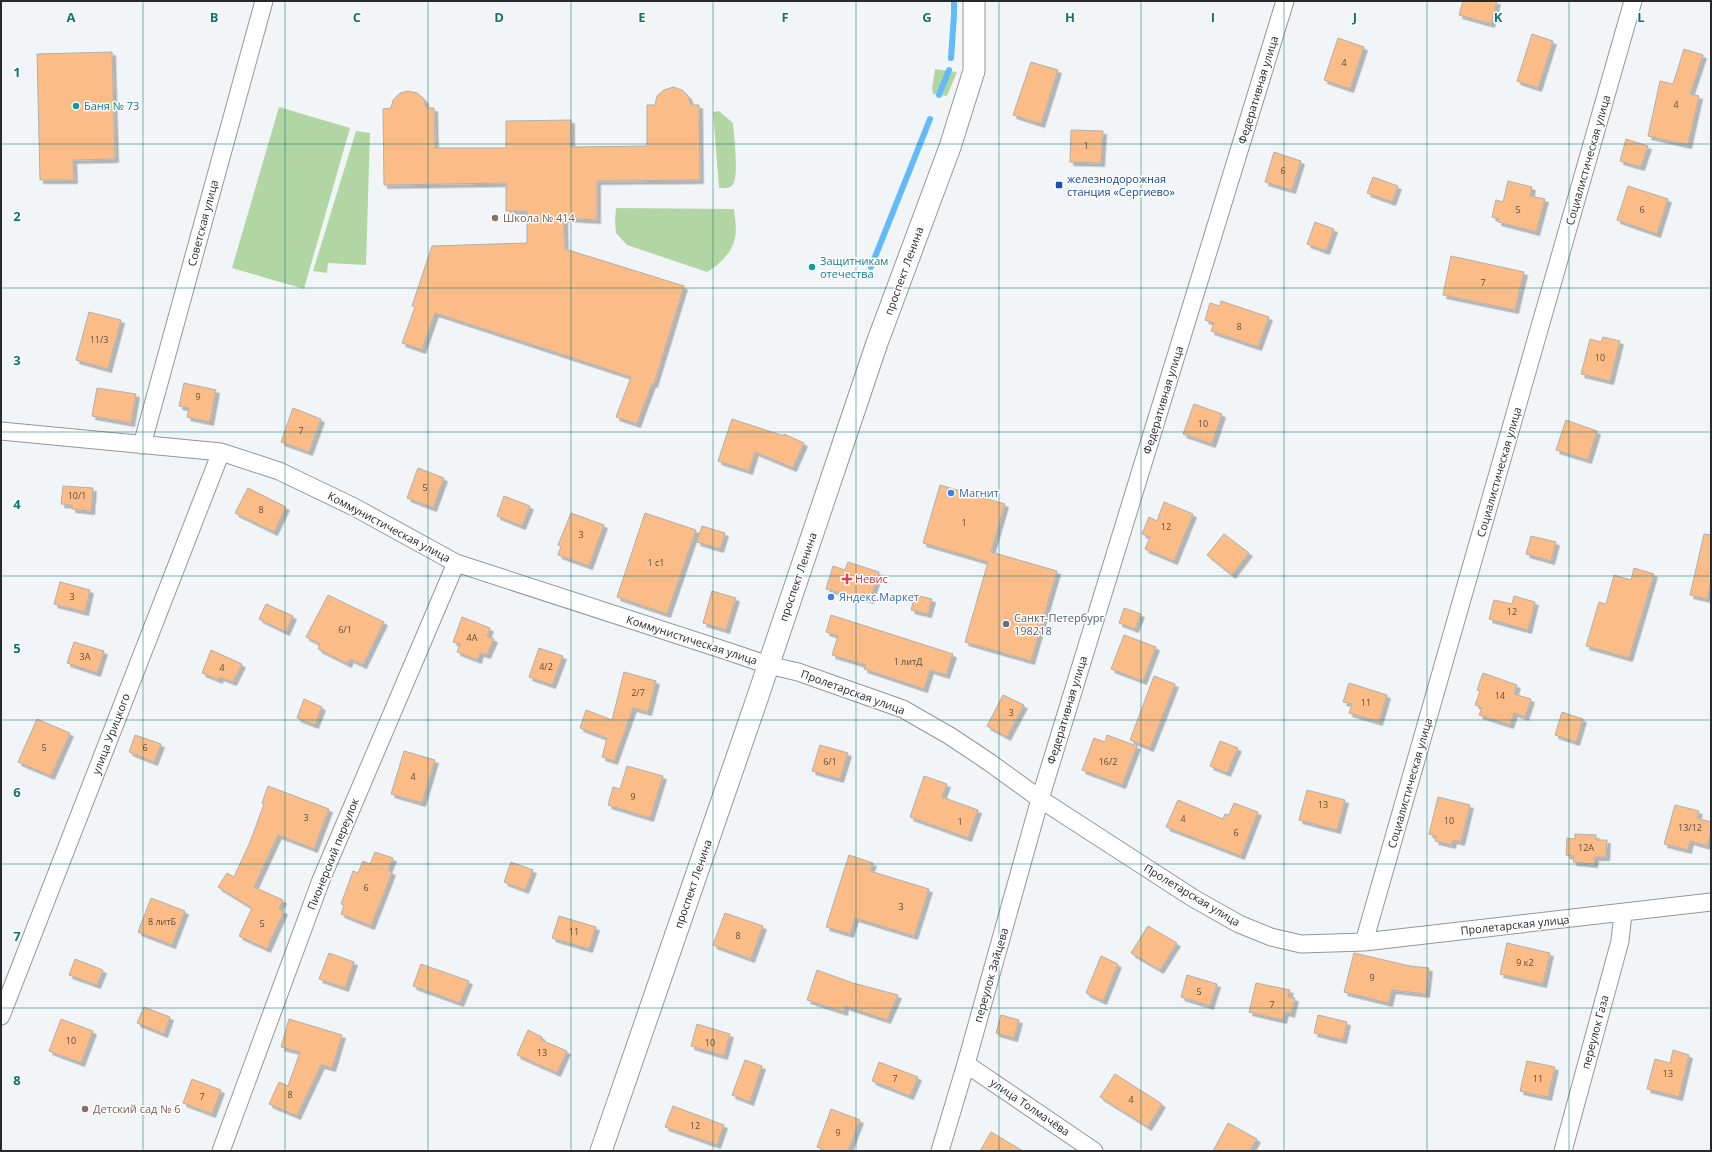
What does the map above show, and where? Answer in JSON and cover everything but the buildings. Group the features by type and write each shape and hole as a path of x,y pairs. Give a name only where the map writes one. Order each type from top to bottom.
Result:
{"street":[{"name":"Советская улица","path":"142,445 264,1"},
{"name":"проспект Ленина","path":"601,1151 768,666 877,343 950,147 974,71 974,1"},
{"name":"Федеративная улица","path":"1040,799 1285,1"},
{"name":"Социалистическая улица","path":"1364,942 1633,1"},
{"name":"Коммунистическая улица","path":"1,431 221,452 279,472 354,507 456,563 730,652 768,666"},
{"name":"улица Урицкого","path":"1,1016 221,452"},
{"name":"Пионерский переулок","path":"221,1151 321,880 456,563"},
{"name":"Пролетарская улица","path":"768,666 798,672 903,709 950,736 1040,799 1193,898 1239,924 1272,937 1301,944 1364,942 1711,902"},
{"name":"переулок Зайцева","path":"940,1151 966,1064 1040,799"},
{"name":"переулок Газа","path":"1563,1151 1620,941 1622,913"},
{"name":"улица Толмачёва","path":"966,1064 1094,1151"}],"green space":[{"path":"935,69 957,72 947,96 933,94 932,89"},
{"path":"279,107 350,128 304,289 232,268"},
{"path":"719,111 733,123 735,145 735,180 732,186 725,188 719,188 713,112"},
{"path":"356,131 370,133 366,265 328,263 327,273 313,271"},
{"path":"616,208 734,209 736,235 728,254 716,266 707,272 627,245 616,233"}],"waterway":[{"path":"951,58 954,1"},
{"path":"939,95 949,70"},
{"path":"871,267 930,119"}],"place":[{"name":"Баня № 73","path":"76,106"},
{"name":"железнодорожная станция «Сергиево»","path":"1059,185"},
{"name":"Школа № 414","path":"495,218"},
{"name":"Защитникам отечества","path":"812,267"},
{"name":"Магнит","path":"951,493"},
{"name":"Невис","path":"847,579"},
{"name":"Яндекс.Маркет","path":"831,597"},
{"name":"Санкт-Петербург 198218","path":"1006,624"},
{"name":"Детский сад № 6","path":"85,1109"}]}
